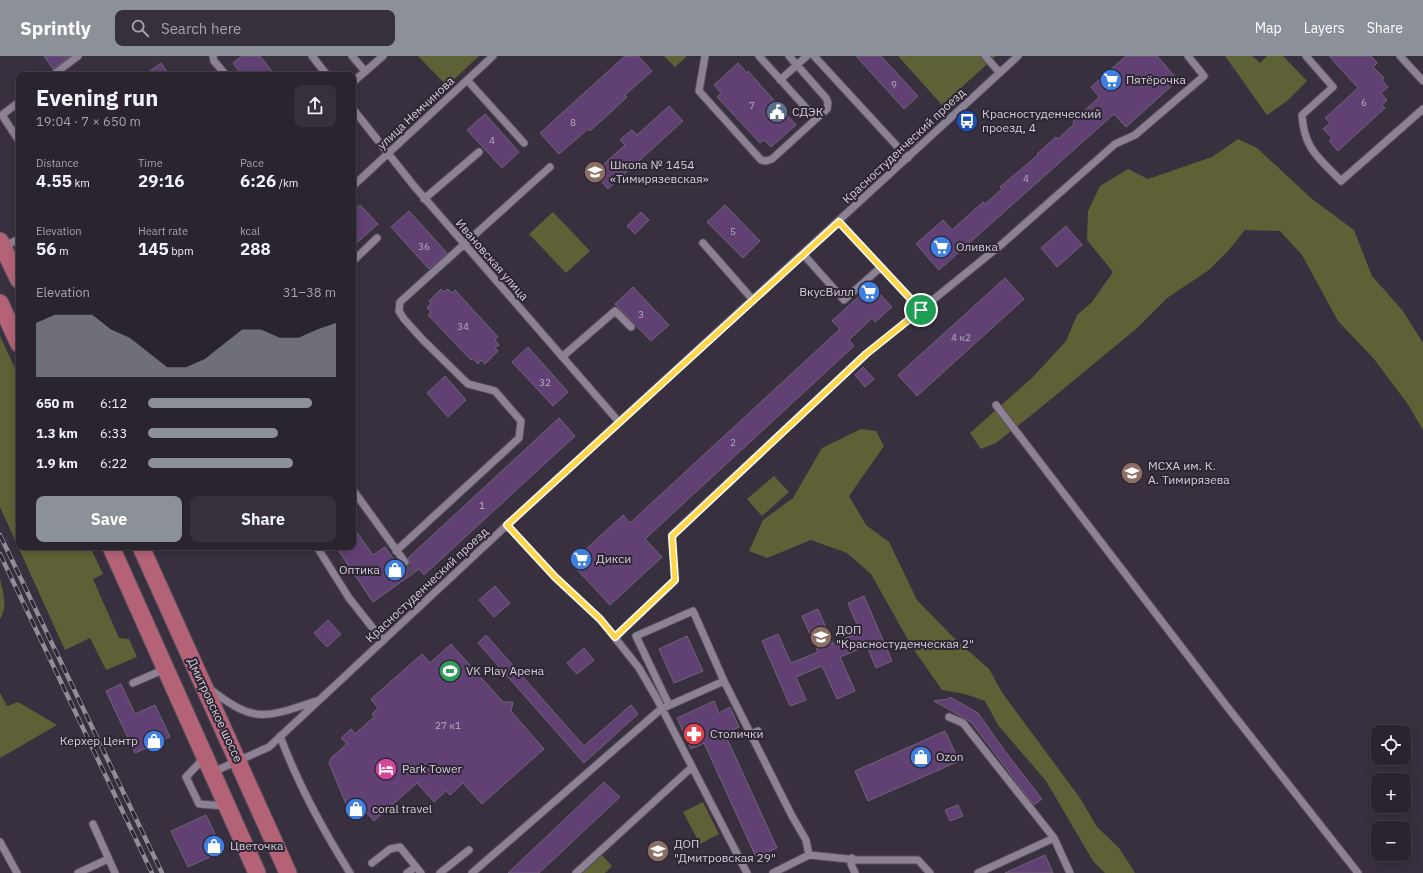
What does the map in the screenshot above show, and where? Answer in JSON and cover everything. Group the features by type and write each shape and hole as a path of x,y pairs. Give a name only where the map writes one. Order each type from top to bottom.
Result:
{"main road":[{"path":"2,244 16,274"},
{"path":"0,303 16,338"},
{"path":"112,550 257,873"},
{"name":"Дмитровское шоссе","path":"142,550 288,873"}],"street":[{"path":"57,72 78,56"},
{"path":"213,56 214,60 224,72"},
{"path":"352,56 365,71"},
{"path":"356,79 383,56"},
{"name":"улица Немчинова","path":"356,183 493,56"},
{"path":"705,56 699,91 762,160 766,161 772,159 827,109 828,103 826,98 789,56"},
{"path":"759,56 816,118"},
{"path":"780,80 807,56"},
{"path":"814,56 908,158"},
{"path":"985,56 1000,73"},
{"name":"Красностуденческий проезд","path":"212,772 269,747 507,525 839,222 1018,56"},
{"path":"615,637 675,580 672,536 866,354 1002,244 1115,144 1135,135 1204,76 1188,56"},
{"path":"1306,56 1333,87 1302,115 1303,131 1309,148 1341,181 1423,108"},
{"path":"1400,56 1423,81"},
{"path":"315,57 325,72"},
{"path":"467,80 524,143"},
{"path":"16,104 2,115 16,136"},
{"name":"Ивановская улица","path":"356,113 424,198 619,422"},
{"path":"424,198 479,152"},
{"path":"396,551 519,438 521,421 495,391 468,384 423,340 404,319 400,311 400,302 550,167"},
{"path":"839,222 921,310"},
{"path":"356,258 377,238"},
{"path":"2,244 16,240"},
{"path":"703,243 753,300"},
{"path":"803,254 844,300 881,267"},
{"path":"562,357 615,311 630,327"},
{"path":"996,406 1215,691 1358,873"},
{"path":"356,494 405,562"},
{"path":"507,525 555,577 600,619 638,668 692,767 747,873"},
{"path":"319,550 349,598 383,641"},
{"path":"668,705 636,636 693,612 750,735 806,840 809,854"},
{"path":"133,683 165,668"},
{"path":"472,873 661,709 724,681"},
{"path":"202,682 232,705 253,714 268,715 318,701"},
{"path":"949,717 963,724 1054,838 1070,873"},
{"path":"750,735 758,731"},
{"path":"280,736 319,819 350,873"},
{"path":"205,757 186,777 199,804 227,806"},
{"path":"576,873 692,767"},
{"path":"93,824 115,873"},
{"path":"978,873 1054,838"},
{"path":"0,842 17,873"},
{"path":"372,863 390,848 396,847 402,849 421,873"},
{"path":"440,873 469,850"},
{"path":"773,873 809,854 852,858 858,860 918,860 930,873"},
{"path":"852,858 851,864 855,873"},
{"path":"78,873 108,859"},
{"path":"407,873 416,866"}],"green space":[{"path":"418,56 479,56 447,86"},
{"path":"664,56 687,56 675,67"},
{"path":"898,56 996,56 942,105"},
{"path":"1225,56 1252,56 1260,63 1267,56 1283,56 1307,81 1287,101 1267,115"},
{"path":"1238,139 1257,148 1312,199 1354,230 1372,276 1403,311 1423,343 1423,430 1407,403 1374,359 1338,321 1302,255 1280,231 1245,230 1229,250 1209,270 1167,298 1136,329 996,443 981,449 970,433 1033,377 1066,341 1077,315 1092,302 1113,272 1087,240 1088,211 1100,186 1128,169 1148,179 1212,157"},
{"path":"553,212 590,251 566,273 529,234"},
{"path":"0,336 16,371 16,542 0,507"},
{"path":"861,429 876,431 884,446 849,496 866,525 889,542 917,600 955,639 989,669 1003,694 1080,798 1097,827 1119,848 1135,873 1105,873 1093,861 1046,781 998,725 985,701 965,694 942,690 912,647 871,574 847,553 811,540 767,558 749,551 763,520 793,498 822,448"},
{"path":"774,476 789,492 762,516 747,499"},
{"path":"20,550 91,550 103,574 93,579 119,638 129,639 137,657 106,670 90,638 65,650"},
{"path":"0,579 4,610 0,619"},
{"path":"0,693 7,706 18,702 57,725 0,758"},
{"path":"703,802 719,834 700,844 683,812"},
{"path":"602,855 612,866 605,873 582,873"}],"building":[{"path":"44,56 70,56 53,69"},
{"path":"242,56 260,56 273,72 240,72 233,63"},
{"path":"625,56 638,56 652,71 625,95 627,97 590,131 588,129 559,154 540,133"},
{"path":"856,56 881,56 918,96 904,109"},
{"path":"1126,56 1157,56 1178,80 1126,127 1114,114 939,270 916,244 943,220 952,230 983,202 985,204 1002,189 1000,187 1038,155 1037,154 1056,137 1058,139 1099,97 1091,87"},
{"path":"1329,56 1371,56 1377,63 1373,67 1384,78 1382,80 1388,87 1381,93 1387,100 1382,105 1385,108 1338,151 1329,141 1332,138 1323,129 1330,123 1325,118 1358,88"},
{"path":"161,63 167,72 148,72"},
{"path":"738,63 747,73 748,71 796,125 771,147 764,140 760,143 717,97 721,93 714,85"},
{"path":"669,106 683,121 608,189 594,173 625,145 620,140 632,130 637,135"},
{"path":"485,114 519,152 502,168 467,130"},
{"path":"360,205 378,224 356,243 356,208"},
{"path":"725,205 760,241 743,258 707,222"},
{"path":"409,211 447,253 429,269 391,227"},
{"path":"641,212 649,220 635,234 627,226"},
{"path":"1066,226 1082,245 1057,267 1041,248"},
{"path":"1005,278 1024,299 917,396 898,375"},
{"path":"871,285 892,307 875,322 872,318 849,340 854,346 645,539 662,557 610,605 571,563 623,515 630,523 840,329 832,321"},
{"path":"633,287 669,325 651,341 615,304"},
{"path":"441,289 444,292 448,289 452,293 455,290 498,337 495,340 499,345 495,348 498,351 485,364 481,360 478,364 473,358 471,360 428,315 431,312 427,307 431,304 429,301"},
{"path":"528,347 568,392 553,406 512,362"},
{"path":"863,367 874,379 865,387 855,375"},
{"path":"445,376 466,400 448,417 427,393"},
{"path":"559,418 575,436 424,575 419,569 373,602 338,550 356,550 356,531 373,555 385,547 399,566 401,564 403,567 408,566 410,562 408,558"},
{"path":"495,586 510,603 494,617 479,600"},
{"path":"864,596 892,661 876,668 867,646 840,657 855,691 837,699 822,666 796,677 806,700 790,706 762,641 778,634 791,663 818,652 802,616 818,609 833,644 860,632 848,603"},
{"path":"328,620 341,634 327,647 314,633"},
{"path":"486,635 584,746 631,705 638,714 584,763 478,643"},
{"path":"687,636 703,671 674,683 659,649"},
{"path":"451,644 503,702 513,702 511,711 544,749 482,804 463,783 450,795 446,791 434,802 417,783 374,821 361,807 351,816 329,763 331,758 347,744 341,738 351,729 355,734 374,717 372,714 378,708 371,699 422,654 430,663"},
{"path":"584,648 594,660 577,674 567,663"},
{"path":"121,684 135,714 155,705 170,737 135,753 106,691"},
{"path":"950,697 978,713 1004,750 1042,799 1034,805 971,722 934,701 948,699"},
{"path":"714,701 719,713 730,707 739,727 725,734 777,848 756,857 704,743 691,749 677,718"},
{"path":"945,731 959,761 868,801 855,771"},
{"path":"604,782 620,797 539,873 508,873"},
{"path":"958,805 963,816 950,821 945,810"},
{"path":"206,815 223,851 188,867 171,831"},
{"path":"1045,855 1053,873 1005,873"}],"tunnel":[{"path":"405,562 412,573"}],"railway":[{"path":"0,535 162,873"},
{"path":"0,554 152,873"}],"place":[{"name":"Пятёрочка","path":"1111,80"},
{"name":"СДЭК","path":"777,112"},
{"name":"Красностуденческий проезд, 4","path":"967,121"},
{"name":"Школа № 1454 «Тимирязевская»","path":"595,172"},
{"name":"Оливка","path":"941,247"},
{"name":"ВкусВилл","path":"869,292"},
{"name":"МСХА им. К. А. Тимирязева","path":"1132,473"},
{"name":"Дикси","path":"581,559"},
{"name":"Оптика","path":"395,570"},
{"name":"ДОП \"Красностуденческая 2\"","path":"821,637"},
{"name":"VK Play Арена","path":"450,671"},
{"name":"Столички","path":"694,734"},
{"name":"Керхер Центр","path":"154,741"},
{"name":"Ozon","path":"921,757"},
{"name":"Park Tower","path":"386,769"},
{"name":"coral travel","path":"356,809"},
{"name":"Цветочка","path":"214,846"},
{"name":"ДОП \"Дмитровская 29\"","path":"658,851"}],"route":[{"path":"839,222 921,310 866,354 672,536 675,580 615,637 600,619 555,577 507,525 839,222"}]}
